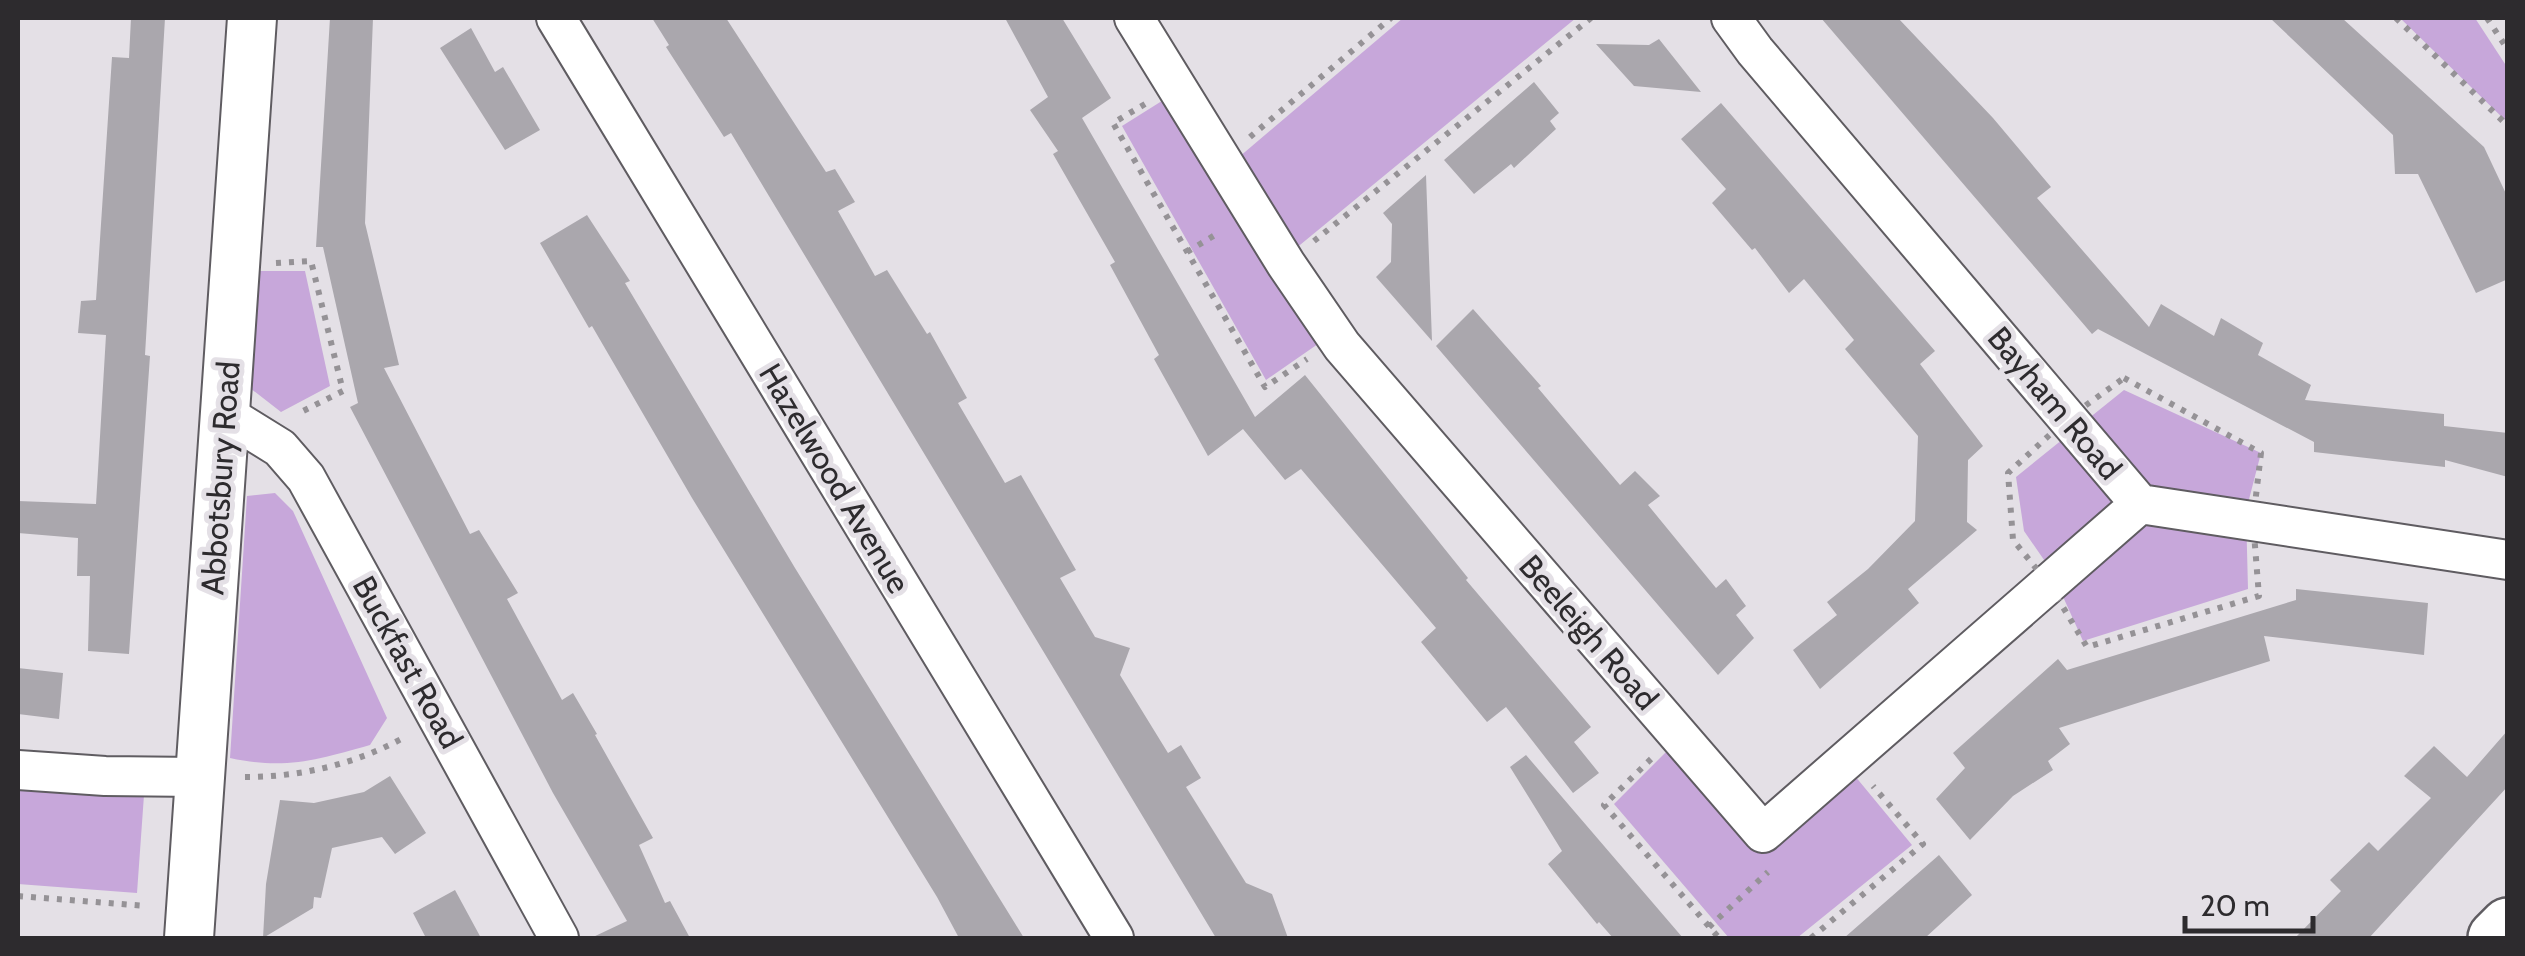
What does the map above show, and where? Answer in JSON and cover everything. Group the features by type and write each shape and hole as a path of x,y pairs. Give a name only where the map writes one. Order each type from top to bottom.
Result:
{"main road":[{"path":"2496,938 2508,926"}],"street":[{"name":"Abbotsbury Road","path":"190,924 198,778 242,424 235,264 252,18"},
{"name":"Hazelwood Avenue","path":"556,18 1114,938"},
{"name":"Beeleigh Road","path":"1134,18 1336,339 1763,834 2140,504"},
{"name":"Bayham Road","path":"1731,18 2140,504 2508,560"},
{"name":"Buckfast Road","path":"242,424 280,448 306,478 559,938"},
{"path":"18,770 198,778"}],"path":[{"path":"1222,161 1391,18"},
{"path":"1286,264 1590,18"},
{"path":"2396,18 2508,126"},
{"path":"2487,18 2508,50"},
{"path":"1176,85 1113,124 1265,388 1336,339"},
{"path":"235,264 311,262 343,391 242,424"},
{"path":"198,778 269,778 320,770 377,752 438,718"},
{"path":"1676,733 1604,805 1719,938"},
{"path":"1811,938 1923,844 1849,758"},
{"path":"18,896 190,924"}],"shaded area":[{"path":"1403,18 1576,18 1289,254 1232,163"},
{"path":"2400,18 2475,18 2507,67 2507,122"},
{"path":"1173,94 1328,337 1266,380 1122,126"},
{"path":"258,271 305,271 330,386 281,412 250,388"},
{"path":"2124,390 2261,453 2246,511 2248,589 2083,641 2051,570 2024,531 2016,477"},
{"path":"275,493 293,511 387,718 370,745 317,759 250,762 230,758 247,496"},
{"path":"1674,744 1761,842 1850,770 1912,845 1797,938 1729,938 1614,804"},
{"path":"18,780 109,785 144,795 137,893 18,884"}],"building":[{"path":"131,18 165,18 145,355 150,356 129,654 88,651 90,576 77,576 78,538 18,533 18,501 96,504 106,335 78,333 81,301 96,300 112,57 129,58"},
{"path":"330,18 373,18 365,223 399,365 384,368 470,534 479,530 518,593 507,599 562,700 573,693 653,838 639,845 665,903 670,901 690,938 591,938 627,921 553,793 350,407 358,403 323,247 316,247"},
{"path":"652,18 726,18 826,172 835,169 855,202 838,211 875,276 887,270 927,334 930,332 967,398 958,403 1005,483 1021,475 1076,570 1060,578 1095,637 1130,648 1120,675 1168,753 1181,745 1201,778 1186,787 1246,883 1272,894 1288,938 1216,938 731,133 724,137 666,47 669,45"},
{"path":"1005,18 1062,18 1111,98 1082,118 1255,417 1305,375 1466,580 1591,727 1574,742 1599,773 1573,793 1506,707 1487,722 1421,642 1436,628 1301,469 1285,480 1243,429 1208,456 1154,359 1159,355 1110,265 1115,262 1053,154 1058,151 1030,110 1048,97"},
{"path":"1821,18 1898,18 1993,118 2051,187 2037,198 2149,327 2161,304 2214,336 2221,318 2263,343 2258,355 2311,385 2305,400 2444,414 2444,426 2508,433 2508,477 2445,460 2445,467 2314,452 2314,442 2098,329 2092,334"},
{"path":"2270,18 2342,18 2484,147 2508,198 2508,279 2476,293 2418,174 2395,174 2393,135"},
{"path":"471,28 495,72 503,67 540,130 505,150 440,48"},
{"path":"1659,39 1701,92 1634,86 1596,44 1649,45"},
{"path":"1534,82 1559,113 1550,121 1556,129 1514,168 1511,164 1474,194 1444,160"},
{"path":"1721,103 1935,351 1920,364 1983,446 1968,460 1967,522 1977,530 1908,589 1919,603 1820,689 1793,650 1837,615 1827,602 1868,569 1915,521 1918,436 1845,349 1854,340 1804,279 1789,293 1755,248 1752,250 1712,203 1726,189 1681,139"},
{"path":"1426,175 1432,341 1376,277 1391,262 1392,224 1383,213"},
{"path":"587,215 630,281 625,283 795,568 1024,938 959,938 592,326 589,328 540,243"},
{"path":"1473,309 1620,485 1635,471 1660,496 1648,505 1716,588 1726,579 1746,606 1736,615 1754,638 1718,675 1436,346"},
{"path":"2296,589 2428,603 2424,655 2264,636 2270,661 2059,728 2070,744 2048,761 2053,770 2013,796 1970,840 1936,799 1965,768 1953,753 2058,659 2067,670 2296,600"},
{"path":"18,668 63,673 59,719 18,714"},
{"path":"2508,730 2508,786 2369,938 2295,938 2341,891 2330,880 2369,842 2378,851 2431,798 2404,776 2434,746 2467,777"},
{"path":"1526,755 1683,938 1613,938 1597,924 1548,864 1562,851 1510,767"},
{"path":"390,776 426,833 395,854 382,837 332,848 321,898 314,897 313,908 263,938 266,884 280,800 314,803 364,792"},
{"path":"1939,855 1972,895 1925,938 1844,938"},
{"path":"455,890 481,938 426,938 413,913"}]}
